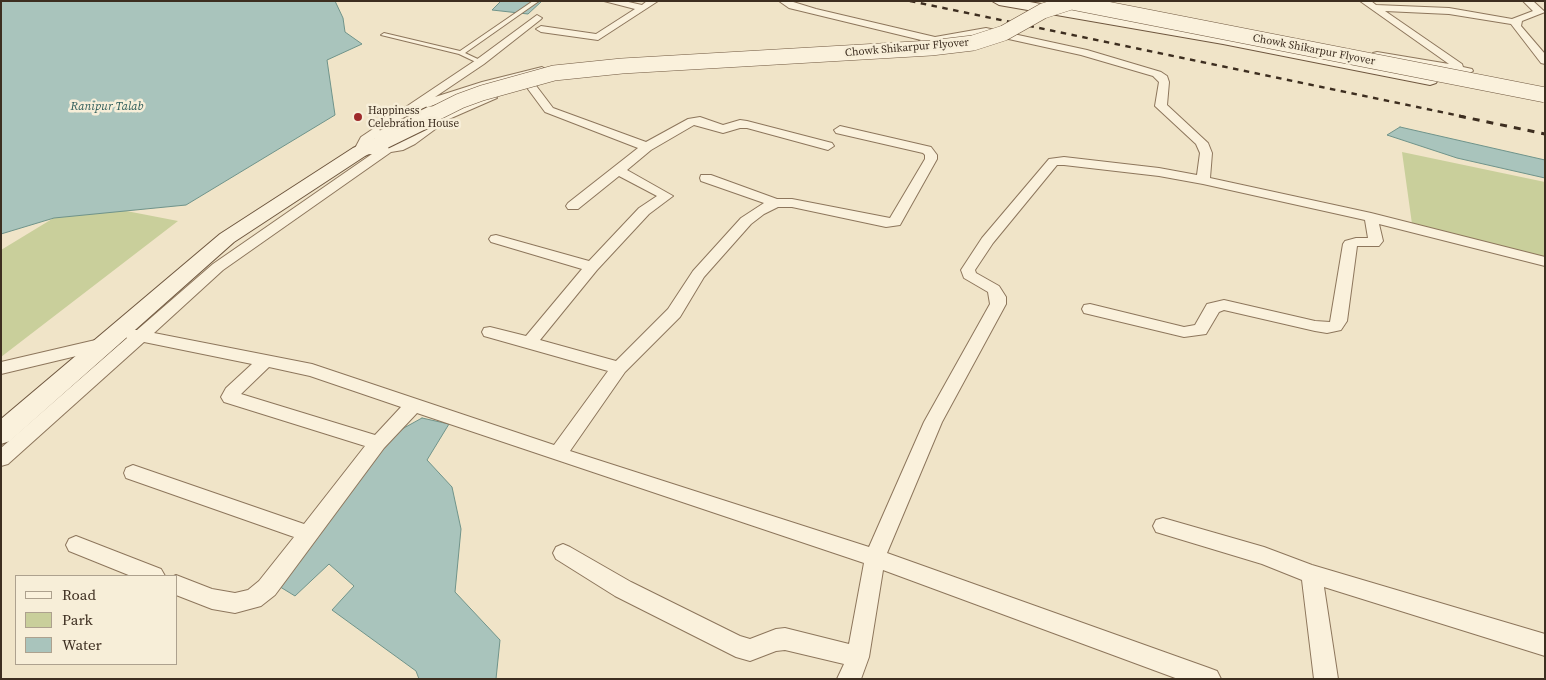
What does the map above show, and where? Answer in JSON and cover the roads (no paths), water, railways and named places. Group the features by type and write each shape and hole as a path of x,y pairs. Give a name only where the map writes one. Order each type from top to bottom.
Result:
{"main road":[{"path":"998,1 1223,40 1545,102"},
{"name":"Chowk Shikarpur Flyover","path":"1,434 227,238 359,152 385,145 460,101 482,92 554,73 622,66 973,44 1004,33 1043,11 1071,2 1545,94"}],"street":[{"path":"608,1 644,8"},
{"path":"359,152 365,140 539,23 598,37 654,1"},
{"path":"784,1 792,6 938,40"},
{"path":"1034,7 1048,1"},
{"path":"1104,1 1130,10 1468,71 1491,79 1545,89"},
{"path":"1364,1 1447,59 1468,71"},
{"path":"1527,1 1542,12"},
{"path":"1375,8 1448,11 1515,22 1522,17 1542,12"},
{"path":"1515,22 1516,26 1545,60"},
{"path":"410,109 520,75 582,63 938,40 976,32 986,32 1083,52 1157,74 1164,82 1161,106 1202,143 1206,153 1203,180"},
{"path":"1,459 218,267 385,145 399,147 411,141 445,116 530,85 562,79 624,72 790,64"},
{"path":"530,85 549,110 647,147"},
{"path":"573,206 647,147 695,121 723,129 747,124 828,146"},
{"path":"706,178 776,203 792,203 886,223 895,222 931,159 931,154 927,150 840,130"},
{"path":"849,679 858,657 875,558 933,422 998,304 998,297 994,289 969,275 968,270 987,241 1053,162 1064,161 1121,167 1203,180 1371,218 1545,262"},
{"path":"528,343 592,267 644,211 666,196 618,170"},
{"path":"558,454 619,368 674,313 698,274 746,221 759,211 776,203"},
{"path":"1090,309 1184,332 1200,330 1214,308 1224,305 1315,326 1328,328 1335,326 1338,321 1350,244 1356,242 1374,243 1376,241 1371,218"},
{"path":"496,239 592,267"},
{"path":"490,332 619,368"},
{"path":"1,368 111,338 140,336 312,370 558,454 875,558 1209,679"},
{"path":"266,360 232,392 230,397 378,443"},
{"path":"178,586 212,600 235,603 253,599 267,588 378,443 414,405"},
{"path":"133,473 309,534"},
{"path":"1163,526 1264,556 1312,574 1545,645"},
{"path":"76,544 152,575"},
{"path":"563,553 623,589 736,646 750,650 776,640 785,639 858,657"},
{"path":"1312,574 1326,679"}],"lane":[{"path":"461,53 537,1"},
{"path":"384,35 461,53 480,62"}],"water":[{"name":"Ranipur Talab","path":"1,1 335,1 343,18 345,32 362,44 327,60 335,115 186,205 54,218 1,234"},
{"path":"501,1 542,1 528,14 492,10"},
{"path":"1400,127 1545,160 1545,178 1457,158 1387,135"},
{"path":"422,418 449,424 427,460 452,487 461,529 455,592 500,640 496,679 419,679 416,671 332,610 354,586 329,564 295,596 277,585 393,434"}],"railway":[{"path":"910,1 1465,117"},
{"path":"1459,116 1545,134"}],"place":[{"name":"Happiness Celebration House","path":"358,117"}]}
